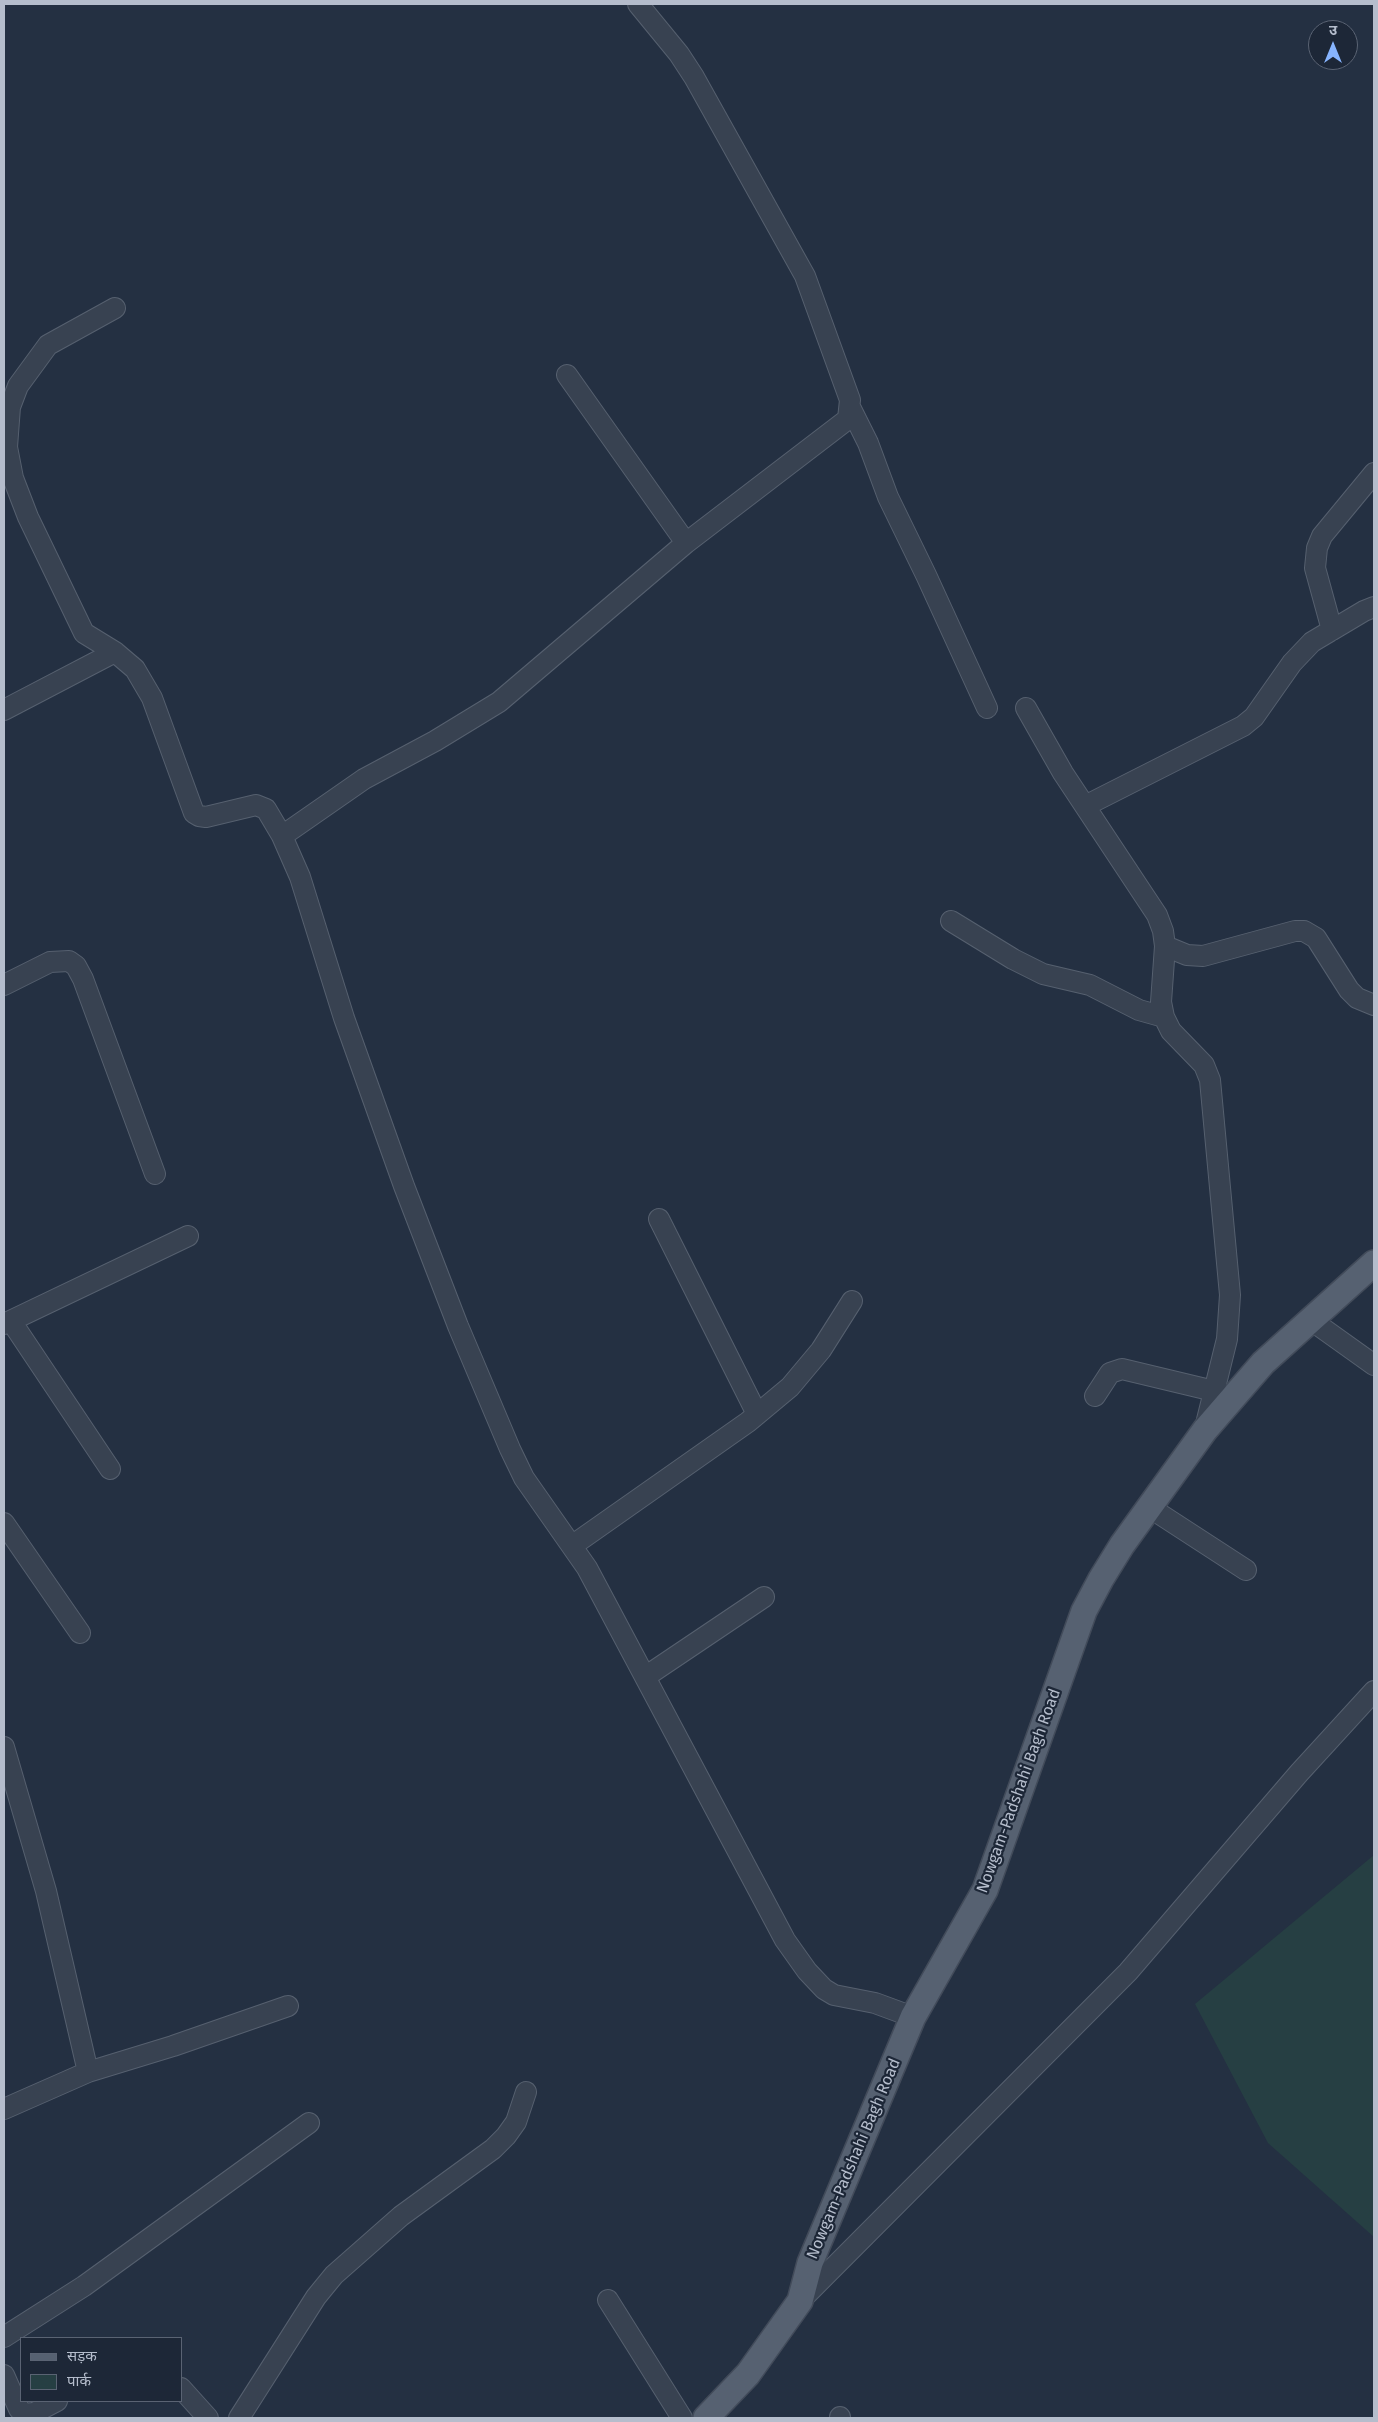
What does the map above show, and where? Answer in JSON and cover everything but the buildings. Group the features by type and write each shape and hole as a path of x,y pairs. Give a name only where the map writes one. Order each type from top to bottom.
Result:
{"main road":[{"name":"Nowgam-Padshahi Bagh Road","path":"706,2418 748,2374 800,2301 810,2263 913,2017 985,1890 1084,1611 1122,1545 1205,1430 1263,1363 1374,1263"}],"street":[{"path":"638,4 694,77 805,276 844,384 850,407 868,443 888,497 987,708"},
{"path":"115,308 48,345 18,386 10,407 8,448 13,478 28,517 84,634 115,652 135,670 152,698 194,813 206,817 256,805 266,809 282,836 300,877 344,1018 404,1186 458,1326 524,1478 573,1545 587,1568 785,1940 807,1972 824,1989 834,1995 875,2003 913,2017"},
{"path":"567,375 686,543"},
{"path":"282,836 364,779 435,741 499,702 686,543 843,425 848,419 850,407"},
{"path":"1332,630 1315,568 1317,548 1322,536 1374,473"},
{"path":"1085,806 1243,726 1254,717 1297,657 1312,642 1374,607"},
{"path":"4,710 115,652"},
{"path":"1026,708 1085,806 1157,914 1165,946 1161,1002 1164,1017 1171,1031 1204,1065 1210,1080 1230,1295 1227,1339 1205,1430"},
{"path":"951,921 1013,959 1043,974 1090,985 1139,1010 1164,1017"},
{"path":"1165,946 1187,955 1203,956 1295,931 1304,931 1316,938 1349,990 1357,998 1374,1005"},
{"path":"4,985 50,962 69,961 76,966 83,979 155,1174"},
{"path":"659,1219 757,1414"},
{"path":"110,1469 8,1323 188,1236"},
{"path":"573,1545 757,1414 790,1387 821,1350 852,1301"},
{"path":"1312,1320 1374,1365"},
{"path":"1095,1396 1110,1373 1122,1369 1214,1391"},
{"path":"1149,1507 1246,1570"},
{"path":"4,1522 80,1633"},
{"path":"645,1677 764,1597"},
{"path":"800,2301 1128,1972 1299,1773 1374,1691"},
{"path":"4,1747 46,1891 88,2072"},
{"path":"4,2108 88,2072 172,2046 288,2006"},
{"path":"239,2418 316,2297 334,2275 401,2216 493,2149 516,2122 526,2092"},
{"path":"4,2337 84,2286 309,2123"},
{"path":"608,2300 682,2418"},
{"path":"4,2375 18,2409 24,2414 34,2413 55,2402"},
{"path":"182,2389 208,2418"}],"green space":[{"path":"1374,1855 1374,2237 1268,2143 1195,2004"}]}
